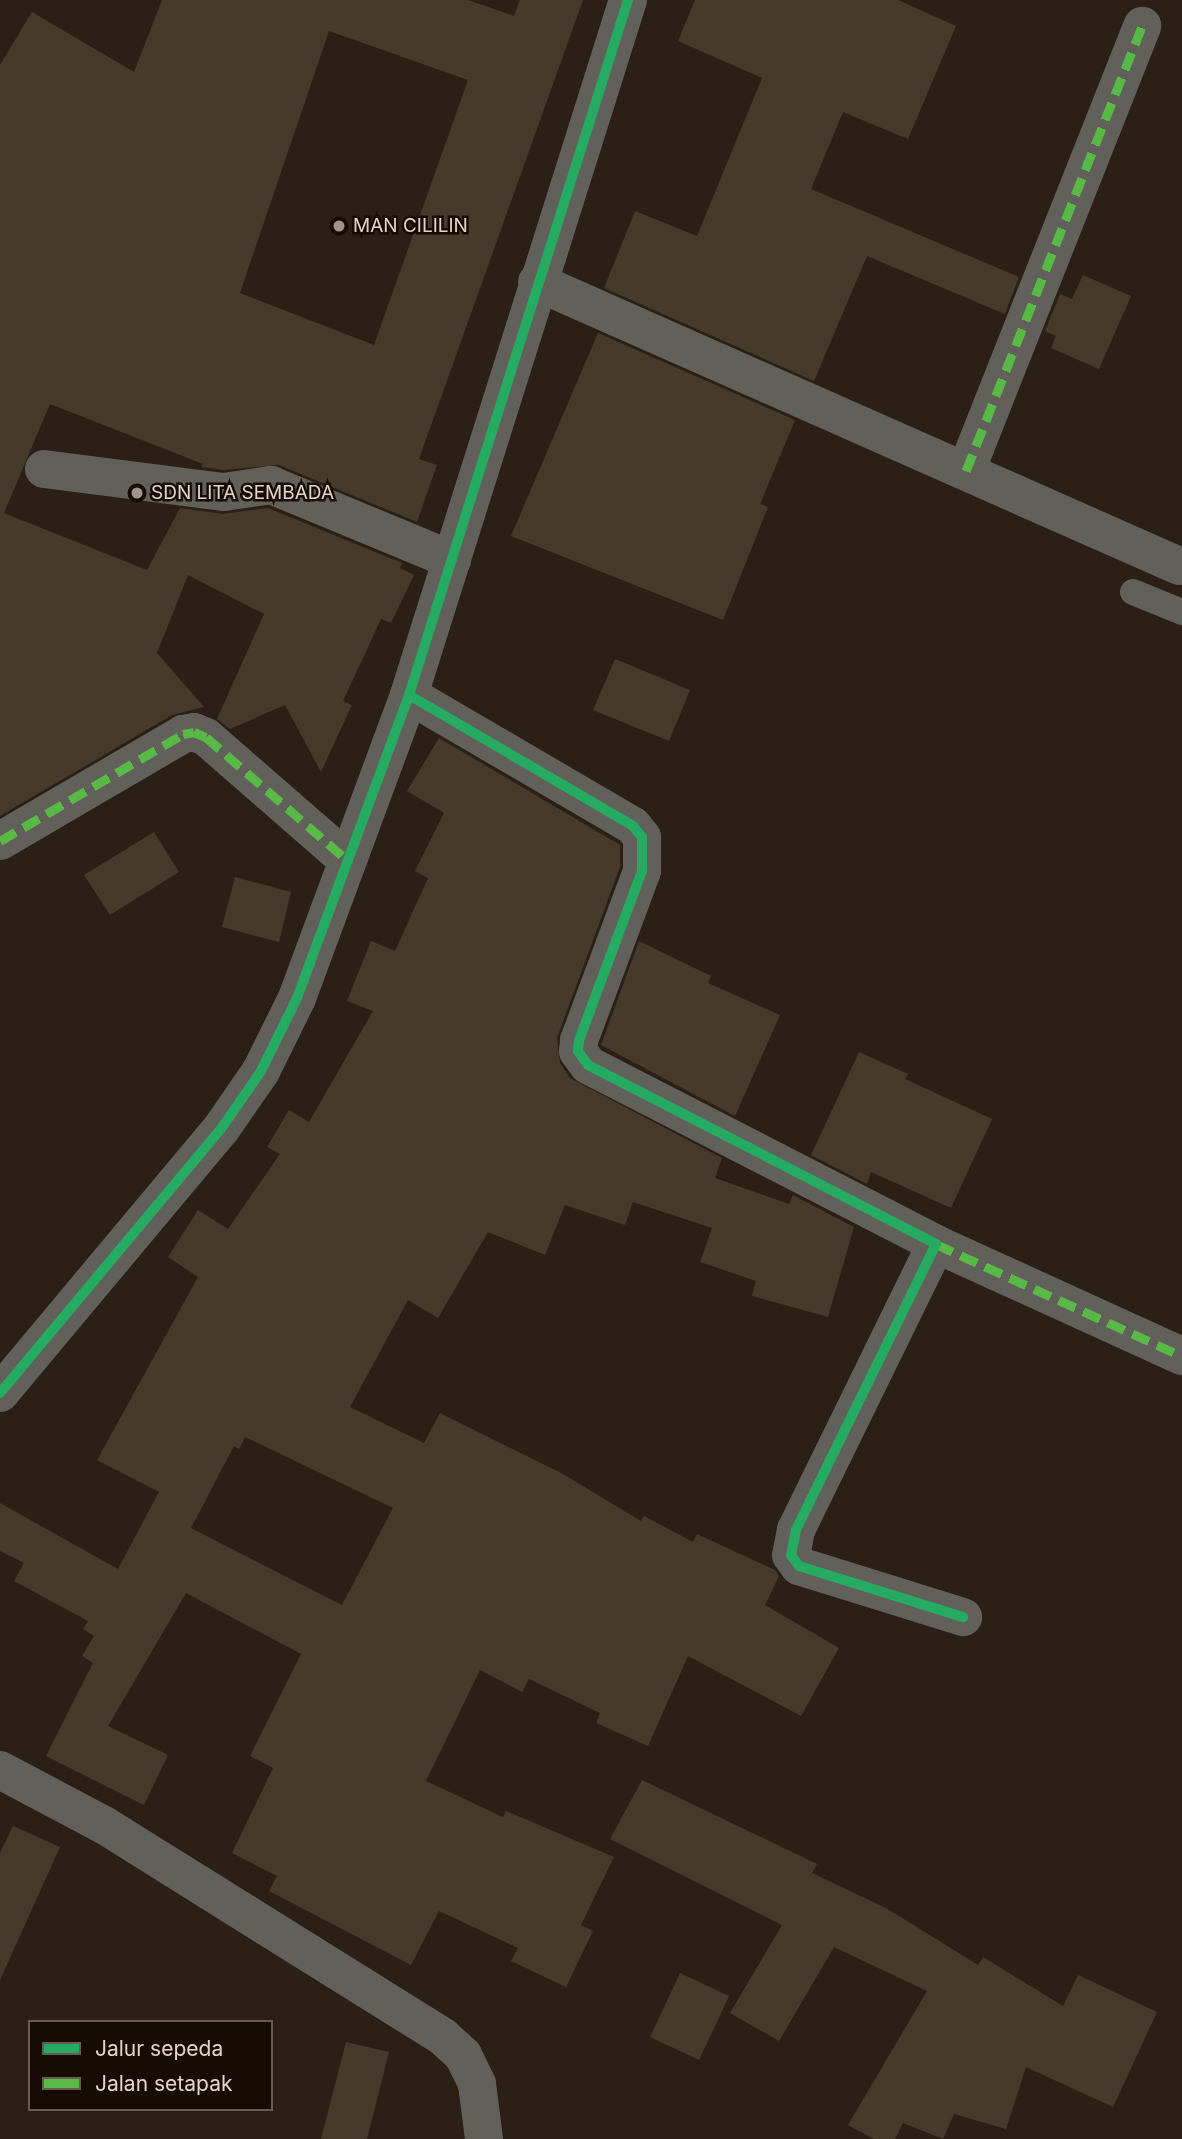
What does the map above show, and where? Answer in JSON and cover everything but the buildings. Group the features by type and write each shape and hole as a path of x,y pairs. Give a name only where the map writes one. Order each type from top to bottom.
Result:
{"street":[{"path":"0,1393 184,1178 261,1071 297,998 409,695 628,0"},
{"path":"966,471 1142,26"},
{"path":"537,282 1181,567"},
{"path":"44,468 224,492 271,485 452,560"},
{"path":"409,695 633,826 642,837 642,871 579,1040 578,1051 588,1065 936,1244 1182,1356"},
{"path":"0,841 183,734 194,732 206,737 346,860"},
{"path":"936,1244 796,1530 791,1555 799,1566 963,1618"},
{"path":"0,1770 104,1825 443,2037 463,2055 477,2084 484,2139"}],"lane":[{"path":"1133,592 1182,612"}],"marked path":[{"path":"966,471 1142,26"},
{"path":"0,841 183,734 194,732 206,737 347,860"},
{"path":"936,1244 1182,1356"}],"cycle path":[{"path":"0,1393 221,1129 261,1071 297,998 409,695 628,0"},
{"path":"409,695 633,826 642,837 642,871 579,1040 578,1051 588,1065 936,1244 796,1530 791,1555 799,1566 963,1617"}],"place":[{"name":"MAN CILILIN","path":"339,226"},
{"name":"SDN LITA SEMBADA","path":"137,493"}]}
